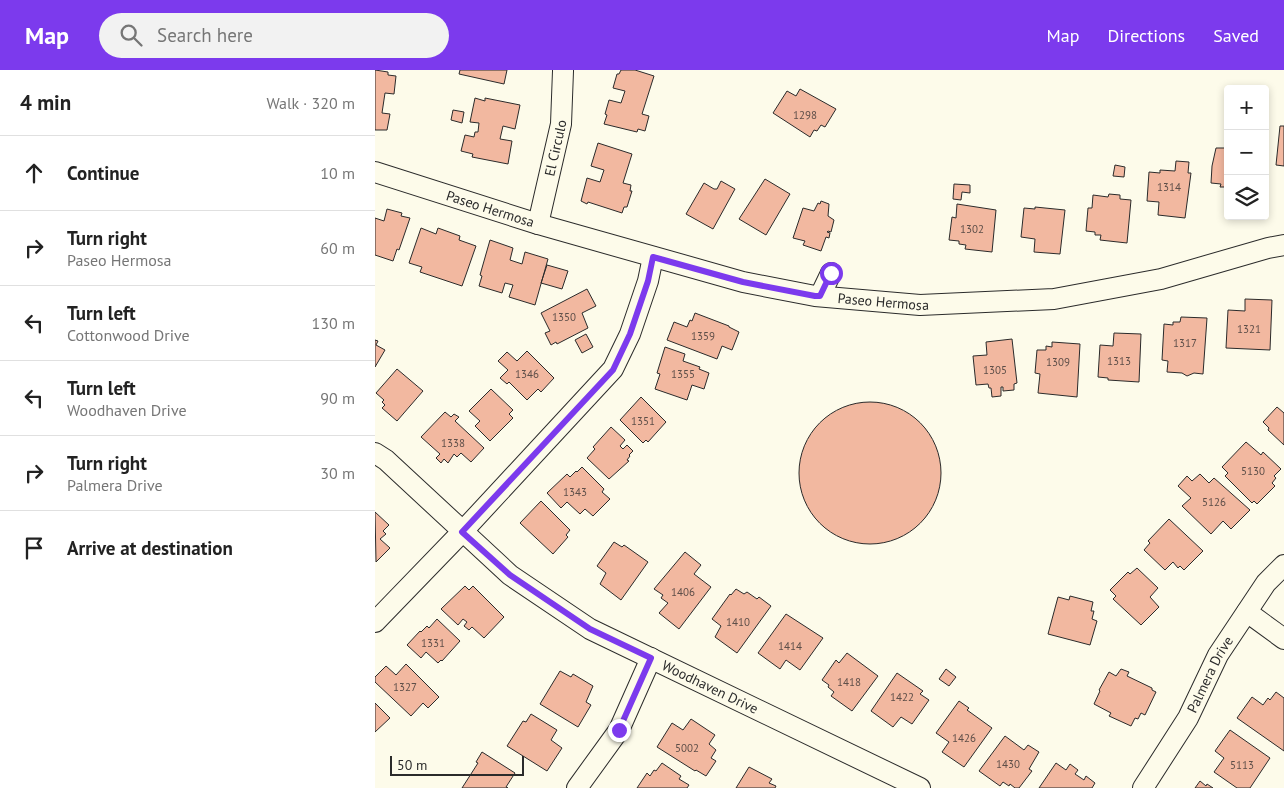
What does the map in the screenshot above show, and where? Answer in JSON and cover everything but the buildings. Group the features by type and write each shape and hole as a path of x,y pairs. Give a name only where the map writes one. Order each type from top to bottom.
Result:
{"street":[{"name":"El Circulo","path":"539,224 561,124 563,71"},
{"name":"Paseo Hermosa","path":"375,172 539,224 743,282 820,296 920,305 1054,299 1161,279 1284,245"},
{"path":"375,622 613,370 630,334 648,281 653,257"},
{"path":"820,296 831,273"},
{"name":"Woodhaven Drive","path":"375,453 386,460 510,575 590,629 920,788"},
{"name":"Palmera Drive","path":"1143,788 1188,718 1218,655 1266,583 1284,565"},
{"path":"1247,612 1284,640"},
{"path":"577,788 619,730 651,658"}],"route":[{"path":"619,730 651,658 590,629 510,575 462,532 613,370 630,334 648,281 653,257 743,282 815,296 820,296 831,273"}]}
